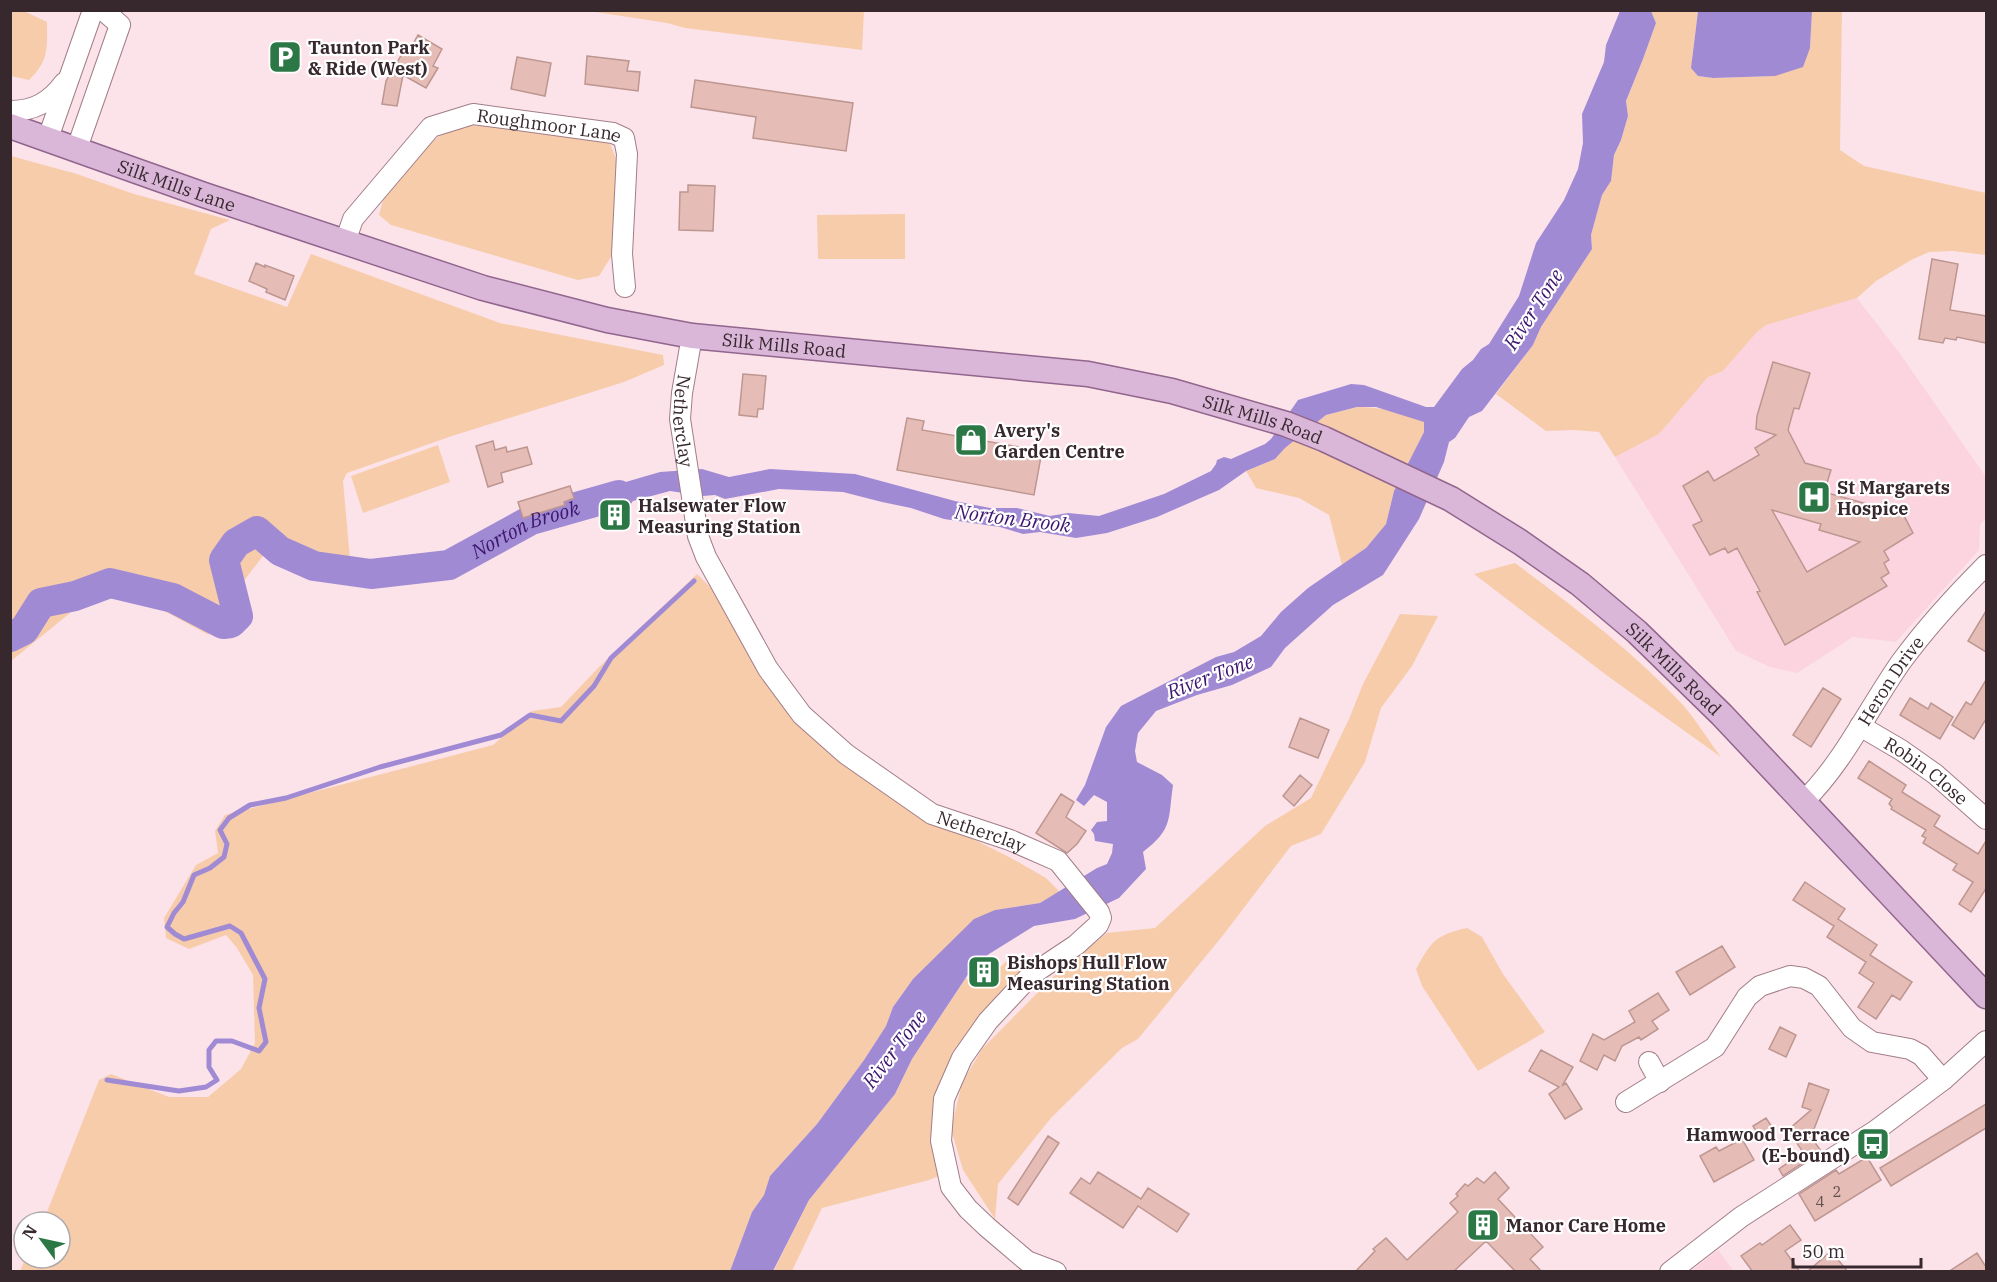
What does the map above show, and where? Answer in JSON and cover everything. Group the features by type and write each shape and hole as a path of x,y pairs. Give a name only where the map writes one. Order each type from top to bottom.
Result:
{"main road":[{"name":"Silk Mills Lane","path":"10,126 345,242"},
{"name":"Silk Mills Road","path":"345,242 483,288 607,320 692,336 1088,374 1172,391 1286,424 1324,439 1451,500 1520,542 1571,578 1637,632 1722,715 1986,996"}],"street":[{"path":"48,138 93,10"},
{"path":"77,148 120,25 103,10"},
{"path":"10,111 42,104 56,93 69,74"},
{"name":"Roughmoor Lane","path":"345,242 353,219 431,127 473,114 613,133 624,138 627,154 621,254 625,287"},
{"name":"Netherclay","path":"692,336 680,419 698,536 706,556 768,669 802,715 846,754 932,814 1040,852 1058,861 1099,912 1101,918 1098,925 1076,945 1031,975 988,1021 962,1058 944,1099 941,1141 951,1187 968,1209 1028,1261 1056,1272"},
{"name":"Heron Drive","path":"1803,802 1821,785 1901,662 1965,586 1986,565"},
{"name":"Robin Close","path":"1860,726 1935,774 1986,819"},
{"path":"1626,1102 1715,1047 1747,997 1760,986 1790,975 1804,978 1819,986 1858,1033 1872,1042 1910,1049 1922,1055 1944,1080"},
{"path":"1670,1272 1741,1216 1860,1141 1944,1080 1986,1041"},
{"path":"1648,1062 1660,1082"}],"shaded area":[{"path":"11,10 26,12 47,22 46,54 40,67 29,80 11,76"},
{"path":"589,11 864,11 862,50 685,28"},
{"path":"1651,11 1698,11 1692,59 1698,76 1713,78 1774,76 1810,48 1812,11 1842,11 1840,150 1864,166 1986,193 1986,255 1953,251 1929,252 1876,281 1857,298 1766,325 1723,371 1708,377 1659,434 1615,457 1599,432 1546,431 1496,394 1533,345 1541,327 1592,249 1591,235 1602,195 1611,181 1614,155 1628,116 1626,101 1656,23"},
{"path":"459,126 499,126 609,141 617,161 615,228 611,257 599,276 578,280 391,225 379,215 384,197 418,155 438,137"},
{"path":"11,156 77,174 134,194 230,220 211,229 194,274 287,307 311,254 500,323 663,355 664,365 624,382 452,436 347,473 343,481 350,582 325,581 266,552 243,582 250,615 237,636 207,634 140,598 118,592 89,606 75,609 11,661"},
{"path":"905,214 905,259 818,259 817,215"},
{"name":"St Margarets Hospice","path":"1857,298 1901,355 1986,477 1986,518 1980,525 1979,550 1896,642 1853,637 1797,673 1770,667 1736,651 1615,457 1659,434 1708,377 1723,371 1766,325"},
{"path":"1357,407 1383,409 1416,418 1424,421 1424,432 1394,491 1386,524 1366,548 1342,565 1329,515 1299,498 1256,488 1246,471 1275,459 1326,415"},
{"path":"438,445 450,482 363,513 351,476"},
{"path":"1515,563 1581,613 1644,666 1683,705 1721,757 1609,677 1474,574"},
{"path":"697,574 716,593 830,751 917,816 971,838 1011,858 1046,878 1060,892 1040,903 995,910 944,950 913,979 893,1007 886,1026 864,1060 817,1124 770,1176 764,1195 752,1212 730,1271 20,1272 21,1270 72,1270 72,1210 48,1210 99,1080 111,1074 169,1097 208,1097 241,1069 255,1043 253,975 237,948 226,935 189,949 166,938 164,918 196,865 218,853 215,831 225,815 493,745 532,711 561,707 599,667"},
{"path":"1400,614 1438,616 1412,666 1381,708 1365,762 1321,834 1291,846 1224,934 1138,1039 1122,1048 1051,1118 998,1184 995,1219 963,1170 951,1129 962,1083 982,1049 1062,968 1107,933 1155,928 1265,826 1311,798 1363,684"},
{"path":"1467,928 1482,937 1503,974 1545,1032 1478,1071 1422,986 1416,969 1435,941"},
{"path":"1010,958 1025,974 957,1054 935,1097 932,1138 939,1176 822,1208 792,1271 773,1272 809,1200 895,1094 912,1059 966,978 979,986"},
{"path":"1718,1250 1734,1271 1691,1271"}],"water":[{"name":"River Tone","path":"1620,11 1651,11 1656,23 1626,101 1628,116 1614,155 1611,181 1602,195 1591,235 1592,249 1541,327 1533,345 1482,411 1469,417 1455,438 1449,442 1444,462 1419,519 1383,575 1333,605 1285,648 1271,667 1232,685 1197,695 1156,711 1138,733 1135,751 1137,762 1162,775 1173,785 1169,816 1164,830 1160,837 1143,852 1146,869 1119,898 1075,919 1034,926 989,954 973,967 912,1059 895,1094 809,1200 773,1271 730,1271 752,1212 764,1195 770,1176 817,1124 864,1060 886,1026 893,1007 913,979 974,919 995,910 1040,903 1107,864 1113,844 1095,841 1091,830 1097,822 1107,821 1107,802 1094,795 1084,806 1076,800 1085,785 1106,727 1121,706 1216,657 1234,652 1261,636 1281,612 1308,588 1366,548 1386,524 1394,491 1424,432 1424,422 1376,407 1357,407 1326,415 1275,459 1246,471 1219,490 1157,517 1107,533 1076,538 1040,532 1023,534 1000,527 944,519 911,508 843,492 779,489 725,499 715,495 703,496 670,491 611,507 596,508 581,505 605,488 660,472 702,469 729,477 770,469 855,474 990,508 1017,508 1050,516 1068,513 1099,516 1164,494 1211,471 1217,460 1224,457 1231,459 1265,444 1271,439 1298,400 1351,384 1364,385 1426,407 1434,407 1462,369 1489,344 1519,296 1536,243 1564,200 1578,169 1583,143 1582,114 1604,62 1606,45"},
{"path":"1698,11 1812,11 1810,48 1803,67 1775,76 1713,78 1698,76 1691,68"}],"building":[{"path":"418,35 442,49 433,66 438,68 426,88 403,75 397,106 382,104 386,81 406,47 409,51"},
{"path":"587,56 629,61 627,71 640,72 638,91 585,84"},
{"path":"517,57 551,63 545,96 511,89"},
{"path":"695,80 853,103 846,151 753,138 756,117 691,107"},
{"path":"688,185 715,186 713,231 679,230 680,192 688,192"},
{"path":"1932,259 1958,264 1950,310 1986,316 1986,343 1957,337 1956,340 1945,338 1943,343 1919,339"},
{"path":"256,263 294,276 285,300 249,281"},
{"path":"1773,362 1810,373 1799,409 1794,408 1788,430 1805,463 1831,470 1824,492 1903,514 1913,533 1884,551 1889,560 1884,563 1889,573 1881,578 1887,586 1785,645 1737,548 1728,553 1725,548 1710,555 1693,525 1702,521 1683,486 1708,471 1714,481 1759,455 1755,448 1776,435 1756,429 1757,416","holes":["1772,510 1821,524 1819,530 1860,542 1807,572"]},
{"path":"743,374 766,376 763,409 758,409 757,417 739,415"},
{"path":"907,418 924,421 922,430 1042,451 1034,495 897,470"},
{"path":"493,441 495,450 506,447 507,452 527,447 532,464 501,473 503,482 488,487 476,446"},
{"path":"570,486 574,498 564,502 565,505 523,518 518,502"},
{"path":"1986,611 1986,652 1968,641"},
{"path":"1986,680 1986,719 1974,739 1952,725 1966,702 1971,705"},
{"path":"1823,688 1841,699 1811,747 1793,735"},
{"path":"1910,698 1928,709 1931,703 1953,717 1940,739 1900,715"},
{"path":"1300,718 1329,730 1318,758 1289,747"},
{"path":"1869,761 1906,785 1902,792 1940,816 1934,826 1978,854 1986,841 1986,891 1971,912 1959,904 1973,882 1953,870 1957,864 1923,843 1926,838 1922,836 1926,830 1891,809 1889,804 1892,799 1858,778"},
{"path":"1300,775 1312,785 1294,806 1283,796"},
{"path":"1061,794 1074,802 1066,817 1086,831 1067,853 1036,833"},
{"path":"1805,882 1845,909 1838,919 1877,945 1870,955 1912,982 1900,1000 1892,995 1876,1019 1858,1007 1874,983 1859,973 1866,962 1827,937 1834,926 1793,900"},
{"path":"1722,946 1735,967 1690,995 1676,972"},
{"path":"1658,993 1669,1010 1652,1021 1658,1029 1641,1040 1639,1037 1622,1046 1615,1061 1604,1055 1597,1070 1580,1061 1593,1034 1604,1040 1635,1022 1629,1011"},
{"path":"1780,1027 1796,1035 1786,1057 1769,1049"},
{"path":"1541,1050 1573,1067 1562,1086 1566,1083 1582,1109 1565,1119 1549,1094 1559,1087 1529,1071"},
{"path":"1809,1083 1829,1090 1811,1137 1821,1151 1783,1176 1779,1169 1803,1152 1788,1130 1811,1110 1802,1107"},
{"path":"1986,1104 1986,1128 1891,1186 1880,1168"},
{"path":"1766,1118 1774,1130 1760,1138 1753,1126"},
{"path":"1048,1136 1059,1143 1018,1205 1008,1198"},
{"path":"1742,1139 1754,1160 1714,1182 1700,1156 1716,1147 1719,1151"},
{"path":"1867,1157 1881,1180 1815,1221 1799,1194 1836,1170 1839,1174"},
{"path":"1098,1172 1141,1199 1148,1188 1189,1214 1177,1232 1138,1206 1123,1228 1070,1193 1081,1178 1090,1184"},
{"name":"Manor Care Home","path":"1495,1172 1509,1188 1498,1199 1543,1247 1530,1259 1542,1272 1516,1272 1486,1241 1453,1272 1355,1272 1375,1251 1373,1249 1386,1238 1407,1260 1458,1212 1450,1203 1458,1196 1456,1194 1465,1184 1468,1186 1477,1178 1484,1183"},
{"path":"1790,1225 1801,1240 1785,1251 1800,1272 1753,1272 1741,1256 1760,1243 1762,1245"},
{"path":"1831,1251 1848,1272 1807,1272"},
{"path":"1977,1253 1986,1267 1986,1272 1948,1272"}],"waterway":[{"name":"Norton Brook","path":"10,637 24,630 41,603 75,596 110,583 173,598 223,624 231,623 238,616 224,560 236,543 257,531 280,551 314,566 371,574 449,565 531,520 619,495"},
{"path":"107,1080 179,1091 206,1087 217,1080 209,1067 209,1050 216,1041 232,1041 259,1051 266,1042 259,1008 265,979 241,933 230,926 184,939 167,927 183,902 194,875 210,868 224,857 227,844 220,830 229,818 250,805 286,798 380,767 501,735 530,715 561,721 594,686 611,658 694,581"}],"place":[{"name":"Taunton Park & Ride (West)","path":"285,57"},
{"name":"Avery's Garden Centre","path":"971,440"},
{"name":"St Margarets Hospice","path":"1814,497"},
{"name":"Halsewater Flow Measuring Station","path":"615,515"},
{"name":"Bishops Hull Flow Measuring Station","path":"984,972"},
{"name":"Hamwood Terrace (E-bound)","path":"1873,1144"},
{"name":"Manor Care Home","path":"1483,1225"}]}
